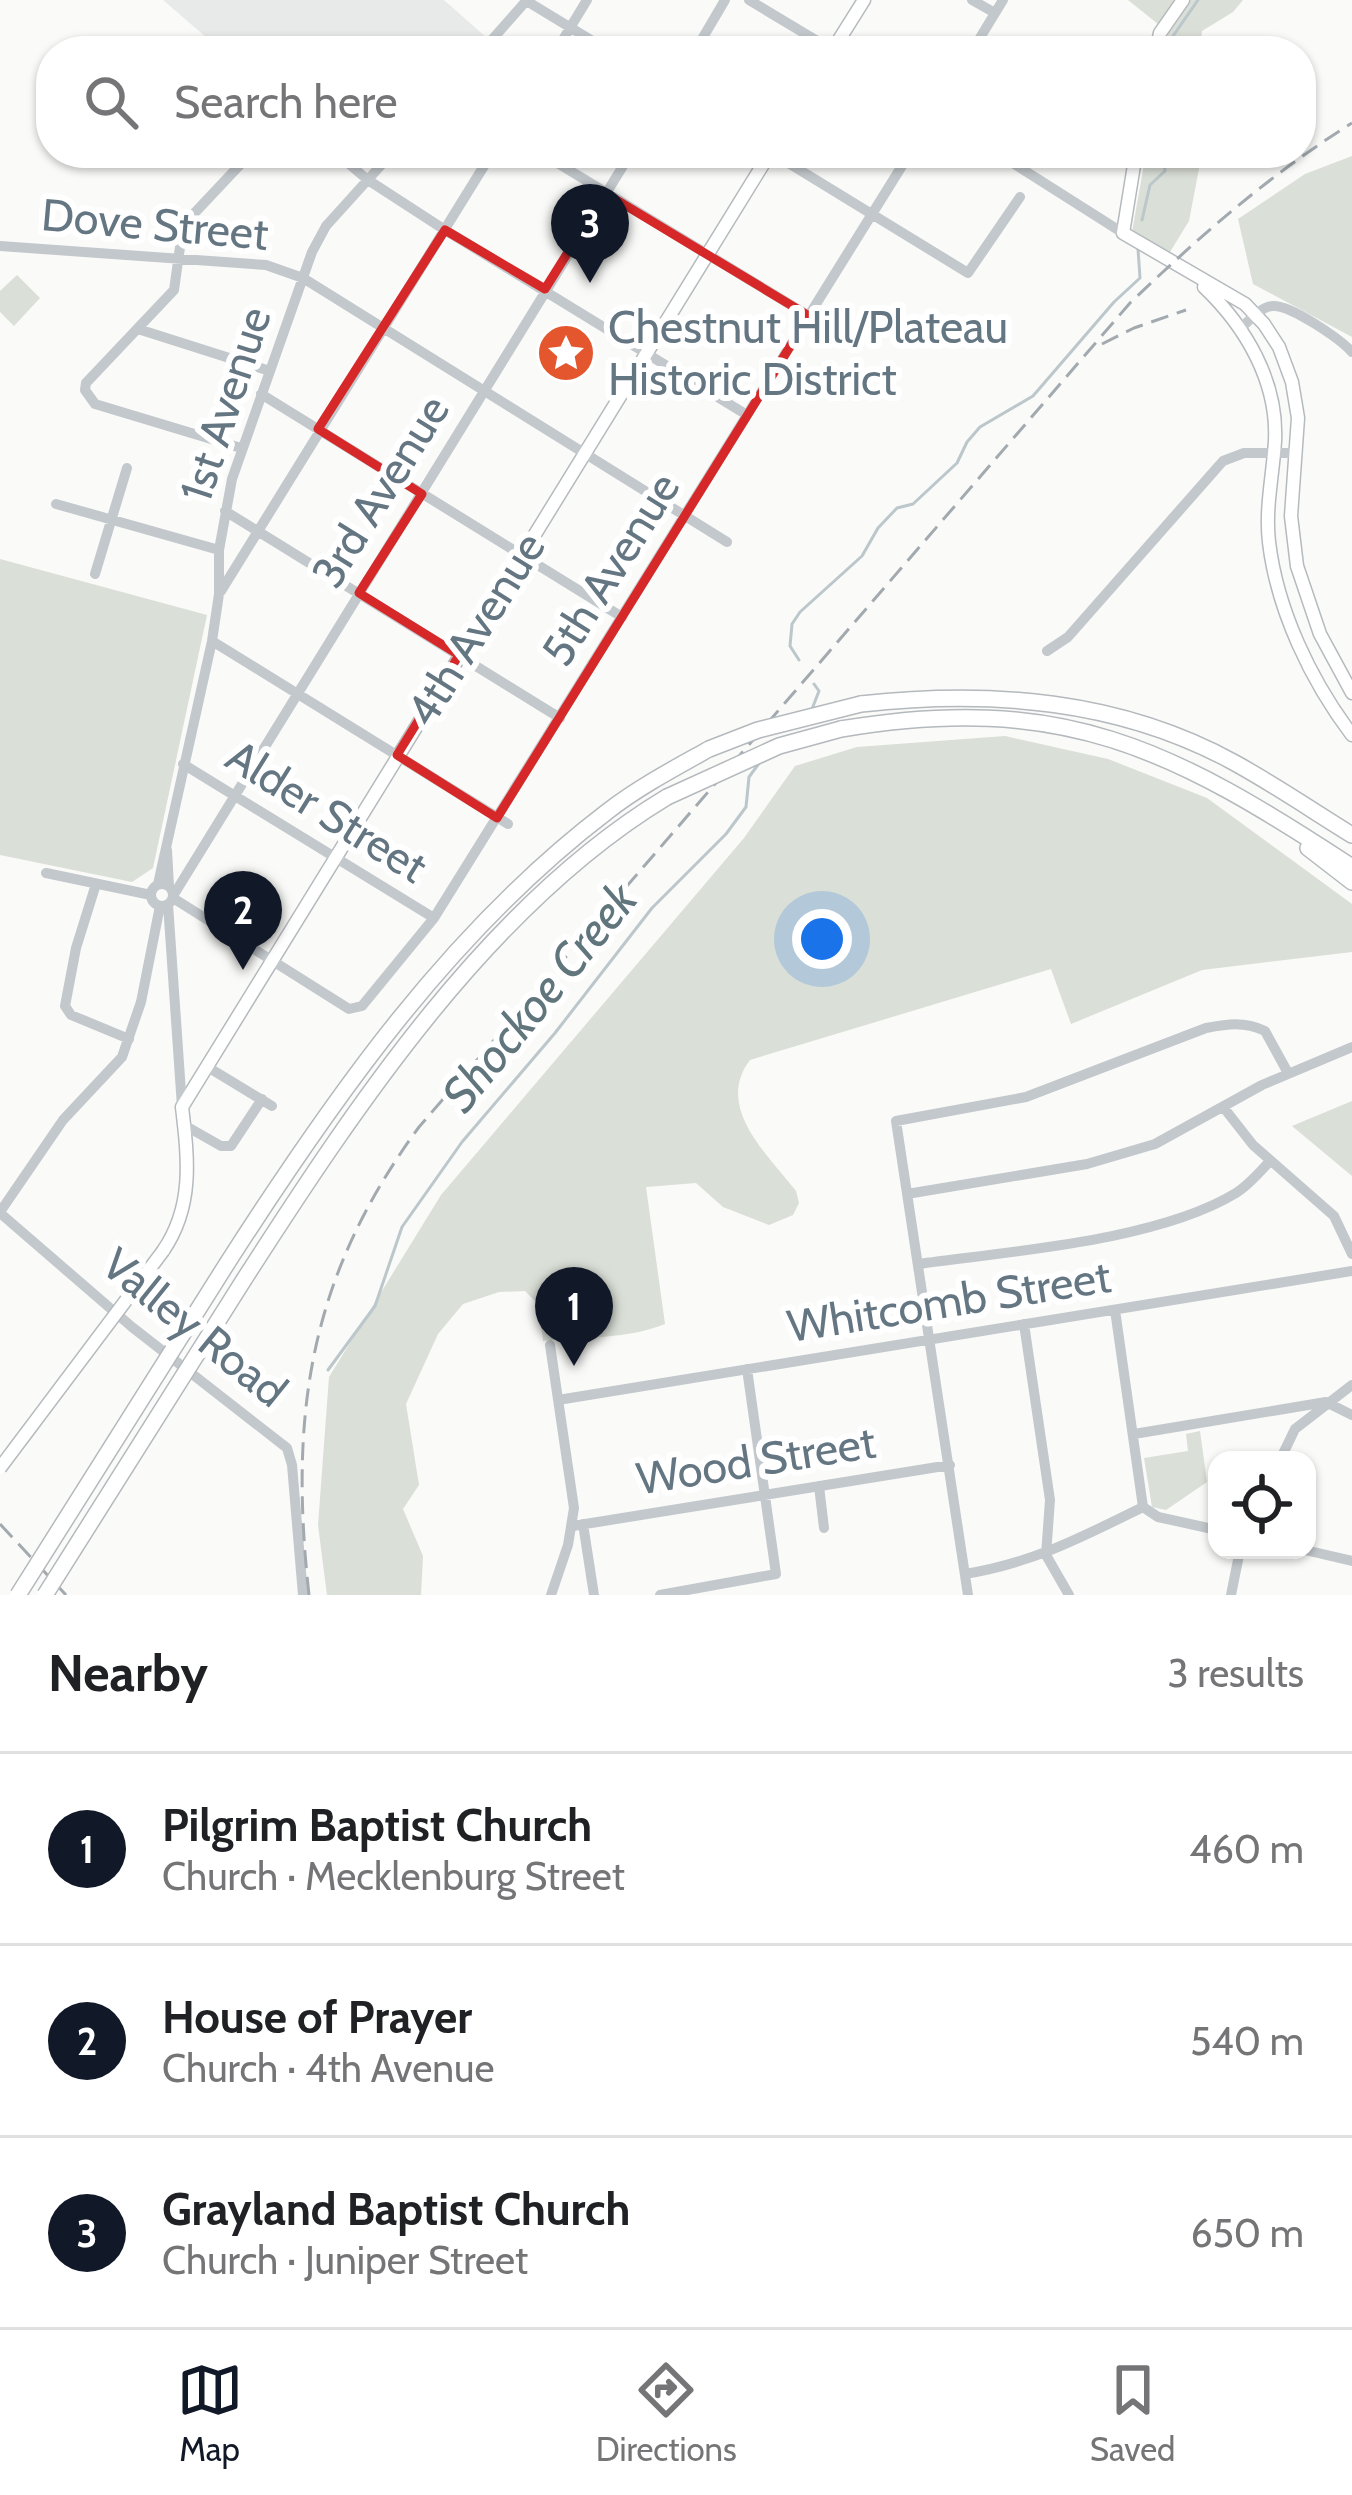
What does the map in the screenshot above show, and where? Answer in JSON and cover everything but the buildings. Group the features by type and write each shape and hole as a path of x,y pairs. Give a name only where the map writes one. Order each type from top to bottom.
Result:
{"highway":[{"path":"19,1595 228,1262 358,1071 425,988 492,914 610,809 709,749 758,730 861,704 987,697 1068,705 1118,717 1233,762 1352,835"},
{"path":"45,1595 364,1099 431,1014 535,903 614,833 667,797 779,746 841,729 924,716 1037,721 1107,737 1181,764 1240,794 1352,867"},
{"path":"1240,794 1352,882"}],"main road":[{"path":"842,36 864,0"},
{"path":"1159,36 1183,0"},
{"name":"4th Avenue","path":"182,1107 762,168"},
{"path":"1134,168 1124,233 1257,314 1279,347 1298,418 1292,516 1300,577 1320,634 1352,692"},
{"path":"1190,274 1240,330 1268,385 1275,421 1268,520 1277,584 1312,670 1352,735"},
{"path":"0,1468 173,1234 186,1196 182,1107"}],"street":[{"path":"495,36 526,0 584,36"},
{"path":"565,36 587,0"},
{"path":"704,36 725,0"},
{"path":"749,0 808,36"},
{"path":"973,0 995,13"},
{"path":"981,36 1003,0"},
{"path":"237,168 187,221 174,290 86,383 91,401 241,448"},
{"path":"354,168 445,230 747,415"},
{"name":"1st Avenue","path":"129,1040 165,897 166,847 212,641 220,594 219,550 241,448 326,226 379,168"},
{"path":"220,594 483,168"},
{"path":"565,168 837,333"},
{"name":"3rd Avenue","path":"165,897 422,494 621,168"},
{"path":"796,168 968,273 1020,197"},
{"name":"5th Avenue","path":"270,961 354,1010 434,918 502,821 560,718 901,168"},
{"path":"1021,168 1124,233"},
{"name":"Dove Street","path":"0,246 266,266 303,278 727,542"},
{"path":"1240,330 1271,306 1285,308 1352,352"},
{"path":"139,329 270,371"},
{"path":"261,394 622,617"},
{"path":"1047,650 1068,637 1222,461 1244,453 1297,453"},
{"path":"95,574 127,468"},
{"path":"56,504 219,550"},
{"path":"225,511 560,718"},
{"path":"212,641 502,821"},
{"name":"Alder Street","path":"183,764 434,918"},
{"path":"46,873 165,897 270,961"},
{"path":"0,1212 64,1120 118,1063 129,1040 74,1017 65,1006 76,948 96,884"},
{"path":"165,897 182,1107"},
{"path":"968,1595 896,1121 1026,1097 1227,1024 1264,1030 1288,1073"},
{"path":"907,1194 1122,1155 1155,1144 1288,1073 1352,1047"},
{"path":"184,1125 224,1147 233,1144 267,1102 206,1066"},
{"path":"1224,1108 1270,1162 1334,1216 1352,1254"},
{"path":"918,1264 1146,1226 1233,1195 1270,1162"},
{"name":"Valley Road","path":"0,1212 132,1327 287,1448 303,1595"},
{"name":"Whitcomb Street","path":"558,1400 1352,1271"},
{"path":"1115,1310 1143,1507 1150,1515 1208,1528"},
{"path":"1024,1324 1050,1500 1046,1555 1070,1595"},
{"path":"550,1345 572,1492 594,1595"},
{"path":"660,1595 776,1574 747,1369"},
{"path":"1284,1451 1295,1429 1352,1384"},
{"path":"1134,1434 1325,1402 1352,1415"},
{"name":"Wood Street","path":"578,1525 950,1465"},
{"path":"818,1486 824,1528"},
{"path":"965,1574 1007,1568 1046,1555 1143,1507"},
{"path":"551,1595 578,1525"},
{"path":"1316,1553 1352,1561"},
{"path":"1231,1595 1238,1559"}],"highlighted area":[{"path":"605,193 809,316 497,818 397,755 459,655 359,593 422,494 318,429 445,230 545,289"}],"shaded area":[{"path":"163,0 444,0 485,36 205,36"},
{"path":"1128,0 1243,0 1202,36 1167,36"},
{"path":"1352,156 1352,337 1253,284 1238,219 1305,174"},
{"path":"1143,168 1199,168 1189,221 1170,252 1132,232"},
{"path":"17,275 40,298 14,326 0,312 0,291"},
{"path":"0,559 207,615 153,868 132,882 0,855"},
{"path":"1005,736 1108,759 1207,798 1352,904 1352,952 1202,970 1071,1024 1051,969 750,1060 740,1078 741,1113 796,1191 799,1203 793,1215 769,1225 723,1207 696,1183 646,1187 665,1324 651,1329 543,1341 538,1304 525,1291 499,1292 463,1304 438,1334 406,1404 419,1485 403,1509 423,1556 421,1595 327,1595 318,1525 329,1377 441,1195 744,838 795,766 857,747"},
{"path":"1352,1101 1352,1176 1292,1126"},
{"path":"1200,1431 1207,1482 1166,1510 1152,1507 1144,1458 1188,1451 1186,1434"}],"waterway":[{"name":"Shockoe Creek","path":"1173,36 1198,0"},
{"name":"Shockoe Creek","path":"1142,220 1150,185 1165,168"},
{"name":"Shockoe Creek","path":"799,660 790,646 792,624 800,612 862,556 897,508 913,504 957,463 980,427 1033,396 1140,278 1138,249"},
{"name":"Shockoe Creek","path":"812,709 819,691 814,684"},
{"name":"Shockoe Creek","path":"328,1370 375,1306 402,1227 462,1142 652,908 726,834 746,807 749,777 760,762"}],"railway":[{"path":"1316,148 1352,123"},
{"path":"309,1595 302,1467 315,1349 353,1238 419,1127 1130,303 1287,168"},
{"path":"1102,344 1186,310"},
{"path":"0,1524 66,1595"}],"place":[{"name":"Grayland Baptist Church","path":"590,283"},
{"name":"Chestnut Hill/Plateau Historic District","path":"566,353"},
{"name":"House of Prayer","path":"243,970"},
{"name":"Pilgrim Baptist Church","path":"574,1366"}]}
